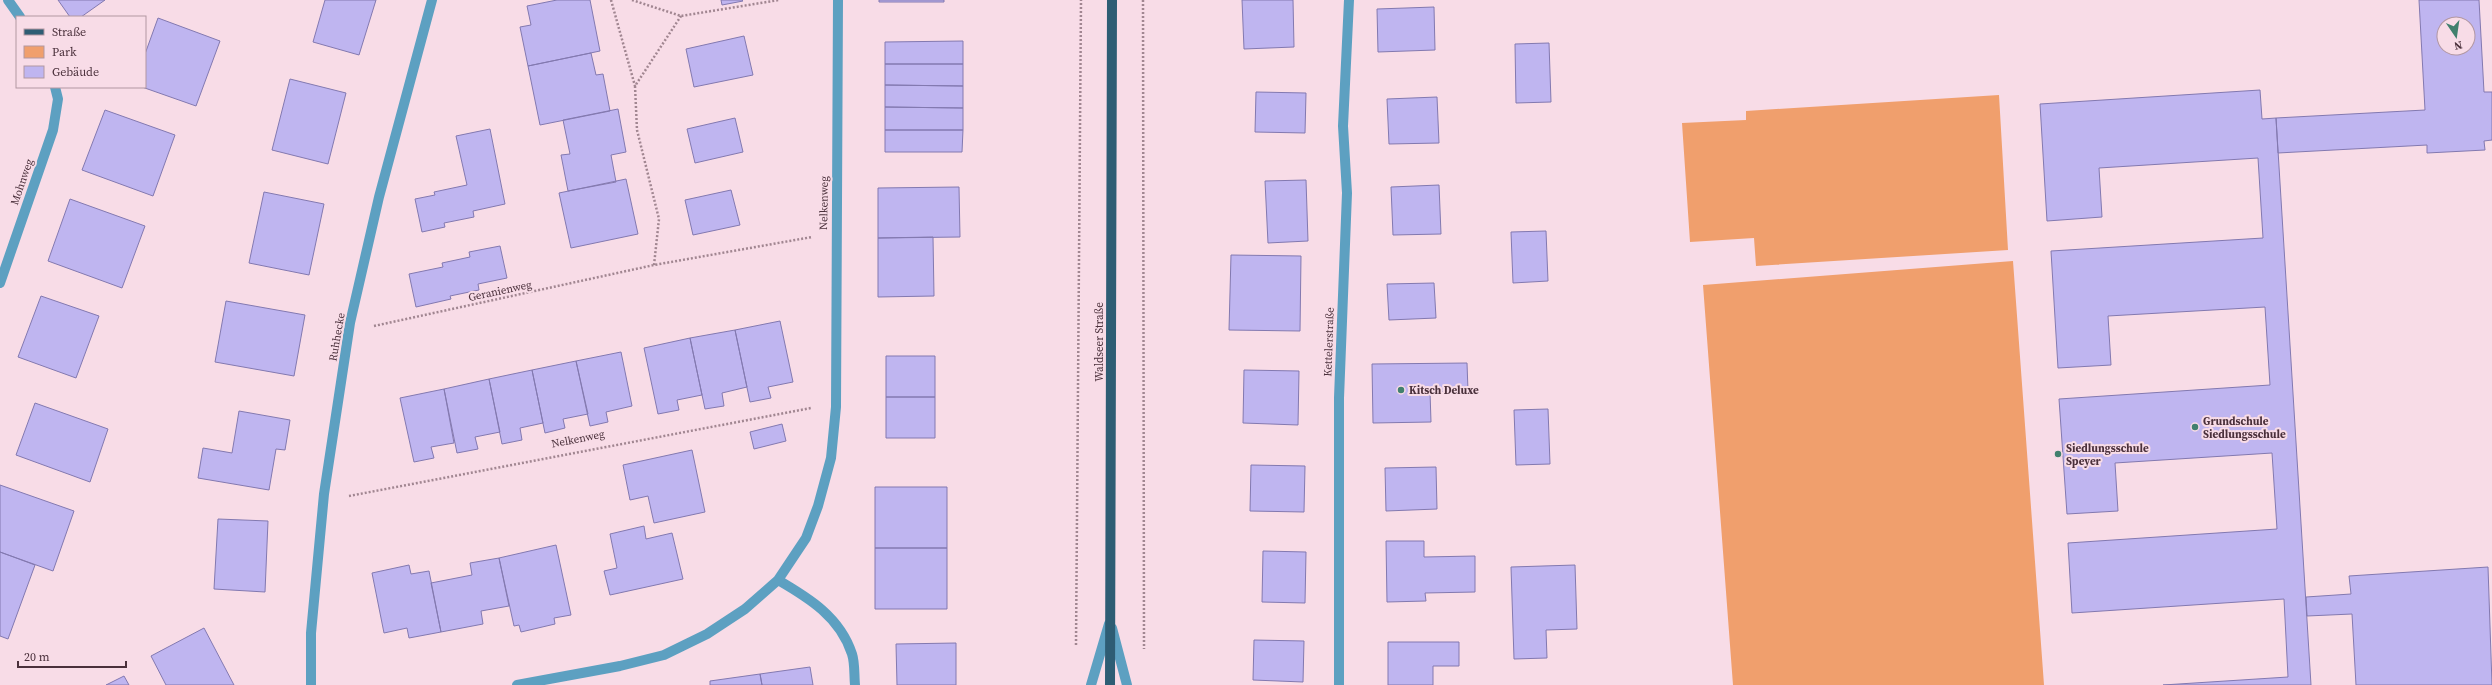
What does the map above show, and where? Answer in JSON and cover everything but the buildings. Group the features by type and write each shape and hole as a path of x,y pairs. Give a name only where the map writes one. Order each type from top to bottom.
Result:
{"main road":[{"name":"Waldseer Straße","path":"1110,685 1112,0"}],"street":[{"path":"8,0 19,16"},
{"name":"Ruhhecke","path":"311,685 311,633 324,494 350,323 379,197 432,0"},
{"name":"Nelkenweg","path":"517,685 620,666 664,655 713,630 745,609 778,580 806,538 818,506 831,458 836,407 838,0"},
{"name":"Kettelerstraße","path":"1339,685 1339,398 1347,194 1343,126 1349,0"},
{"name":"Mohnweg","path":"0,283 53,130 58,99 55,88"},
{"path":"778,580 810,599 837,624 852,655 855,685"},
{"path":"1092,685 1110,620"},
{"path":"1110,620 1127,685"}],"path":[{"path":"610,0 635,86 637,130 659,219 654,265"},
{"path":"632,0 681,16 779,0"},
{"path":"1076,649 1081,0"},
{"path":"1143,0 1144,654"},
{"path":"635,86 681,16"},
{"name":"Geranienweg","path":"350,323 378,326 654,265 836,233"},
{"name":"Nelkenweg","path":"324,494 353,496 801,408 836,407"}],"green space":[{"path":"1999,95 2008,250 1756,266 1754,238 1690,242 1682,123 1746,120 1746,111"},
{"path":"2013,261 2044,685 1733,685 1703,285"}],"place":[{"name":"Kitsch Deluxe","path":"1401,390"},
{"name":"Grundschule Siedlungsschule","path":"2195,427"},
{"name":"Siedlungsschule Speyer","path":"2058,454"}]}
